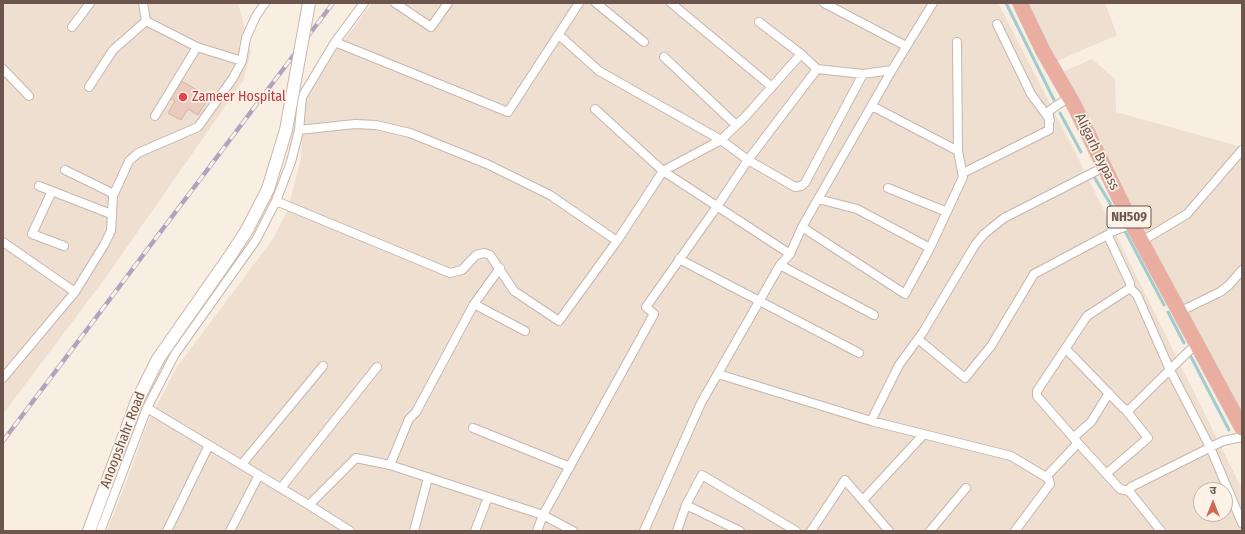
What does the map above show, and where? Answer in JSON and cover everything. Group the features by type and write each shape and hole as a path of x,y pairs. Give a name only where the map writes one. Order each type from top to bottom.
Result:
{"highway":[{"name":"Aligarh Bypass","path":"1020,3 1132,224 1242,428"}],"main road":[{"name":"Anoopshahr Road","path":"96,529 137,401 158,359 228,260 247,230 268,188 286,130 309,3"}],"street":[{"path":"72,27 90,3"},
{"path":"142,3 146,22"},
{"path":"3,378 75,292 111,231 111,214 114,194 129,161 138,153 198,127 234,78 242,61 246,38 256,16 265,3"},
{"path":"96,529 147,408 175,354 256,240 276,201 291,162 299,130 302,97 335,42 364,3"},
{"path":"394,3 431,26 448,3"},
{"path":"335,42 508,112 579,3"},
{"path":"596,3 644,42"},
{"path":"671,3 772,87"},
{"path":"824,3 906,46"},
{"path":"644,531 701,403 780,265 790,254 802,227 906,46 933,3"},
{"path":"146,22 197,47 242,61"},
{"path":"89,87 114,50 146,22"},
{"path":"759,22 801,54 817,69 863,74 892,70"},
{"path":"997,24 1030,94 1050,120"},
{"path":"559,34 599,71 720,140 748,160 789,184 801,186 805,182 863,74"},
{"path":"802,227 905,294 930,248 963,177 958,151 957,42"},
{"path":"155,116 197,47"},
{"path":"276,201 450,273 462,270 476,255 484,253 490,256 500,268 514,291 559,321 617,241 663,171 720,140 772,87 801,54"},
{"path":"664,57 736,125"},
{"path":"3,69 29,96"},
{"path":"537,531 543,515 654,314 646,307 748,160 817,69"},
{"path":"963,173 1049,130 1050,109 1069,98"},
{"path":"872,106 958,151"},
{"path":"595,109 663,171 718,205 790,254"},
{"path":"299,130 355,124 376,125 410,133 487,164 550,195 617,241"},
{"path":"1142,241 1187,214 1242,150"},
{"path":"871,421 899,365 918,339 975,245 984,234 1004,218 1104,167"},
{"path":"65,170 114,194"},
{"path":"39,186 111,214"},
{"path":"888,188 947,212"},
{"path":"52,191 32,234 64,246"},
{"path":"818,199 857,209 930,248"},
{"path":"918,339 965,378 991,346 1034,274 1109,234 1132,224"},
{"path":"1109,234 1108,238 1130,283 1130,288 1137,295 1170,370 1210,447 1242,523"},
{"path":"3,242 75,292"},
{"path":"679,259 859,353"},
{"path":"780,265 874,315"},
{"path":"390,465 409,419 416,412 474,304 500,268"},
{"path":"1179,312 1220,292 1229,285 1242,270"},
{"path":"1130,288 1087,316 1038,389 1037,394 1120,489 1129,491 1161,531"},
{"path":"474,304 526,331"},
{"path":"1125,409 1130,409 1197,343"},
{"path":"1066,348 1125,409 1148,438 1106,474"},
{"path":"242,464 323,366"},
{"path":"281,488 377,367"},
{"path":"718,374 871,421 923,435 1003,453 1050,480 1049,487 1015,531"},
{"path":"1046,477 1091,422 1109,393"},
{"path":"147,408 209,444 350,531"},
{"path":"473,428 570,467"},
{"path":"863,500 923,435"},
{"path":"1129,491 1131,487 1210,447 1223,441 1242,437"},
{"path":"167,531 209,444"},
{"path":"309,506 356,458 390,465 543,515 573,531"},
{"path":"230,531 259,475"},
{"path":"677,531 686,505 702,475 796,531"},
{"path":"414,531 428,478"},
{"path":"811,531 845,480 889,531"},
{"path":"930,531 966,488"},
{"path":"475,531 488,498"},
{"path":"686,505 740,531"}],"shaded area":[{"path":"3,3 238,3 251,52 243,81 106,277 3,414"},
{"path":"372,3 998,3 1074,150 1242,489 1242,531 107,531 147,424 177,367 272,240 287,212 301,159 304,93"},
{"path":"1025,3 1105,3 1117,35 1055,62"},
{"path":"1092,59 1115,79 1116,112 1242,147 1242,440 1058,74"}],"building":[{"path":"178,79 209,97 198,115 188,109 181,120 168,113 175,101 167,97"}],"waterway":[{"path":"1006,3 1054,100"},
{"path":"1060,113 1081,152"},
{"path":"1093,175 1120,220"},
{"path":"1125,231 1164,305"},
{"path":"1168,312 1184,343"},
{"path":"1189,353 1229,430"}],"railway":[{"path":"3,441 333,3"}],"place":[{"name":"Zameer Hospital","path":"183,97"}]}
